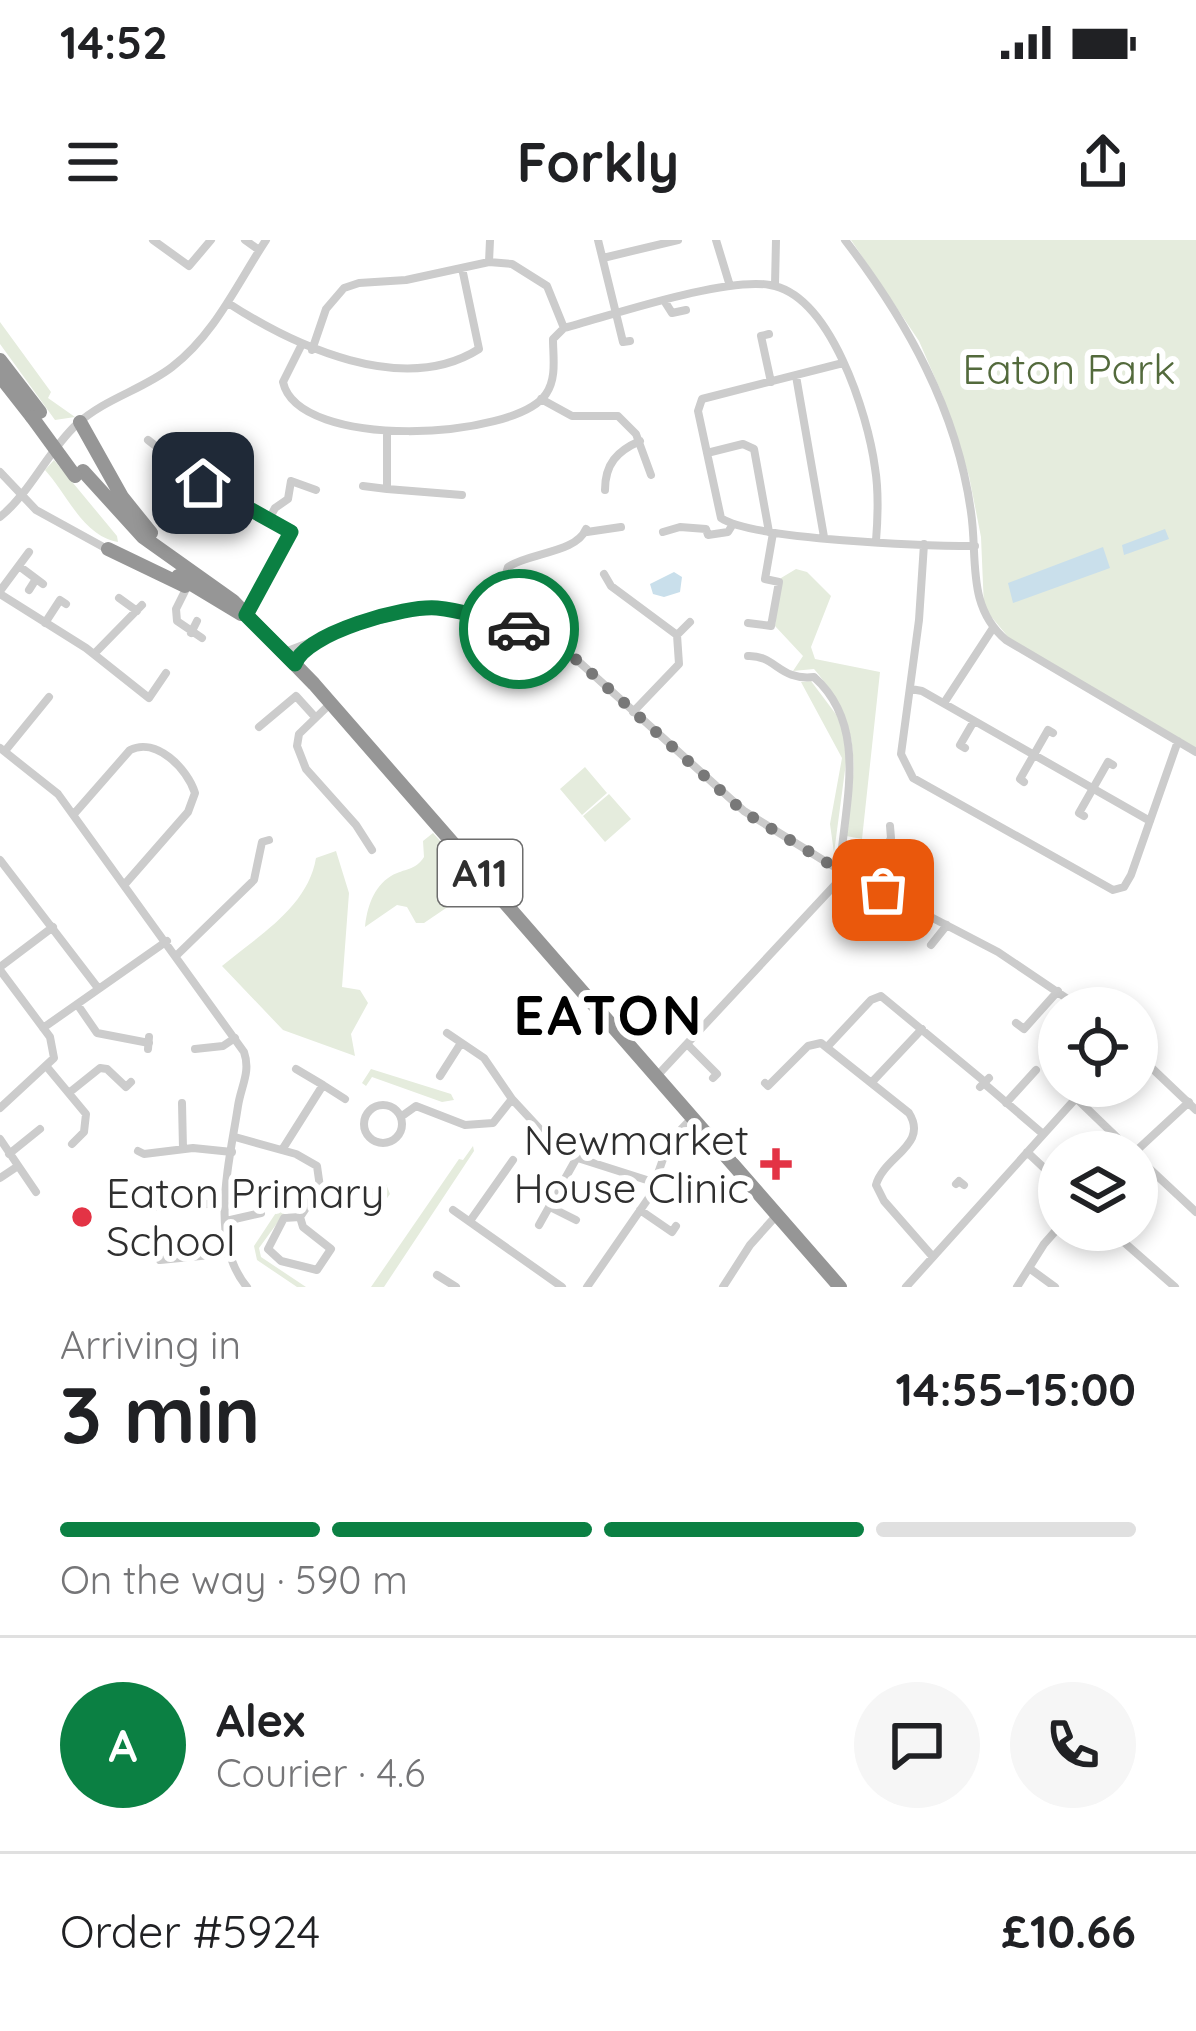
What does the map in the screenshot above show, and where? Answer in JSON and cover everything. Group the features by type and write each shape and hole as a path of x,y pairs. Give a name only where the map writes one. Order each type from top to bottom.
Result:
{"highway":[{"name":"A11","path":"0,360 79,473 133,540 211,599 246,615"},
{"name":"A11","path":"0,376 36,414"},
{"name":"A11","path":"80,422 122,497 174,563"},
{"name":"A11","path":"79,473 174,563 233,601 295,664 778,1215 833,1284"},
{"path":"107,546 211,599"}],"street":[{"path":"153,240 189,266 211,240"},
{"path":"245,240 259,250"},
{"path":"0,517 80,422 102,403 176,364 204,335 266,240"},
{"path":"489,262 490,240"},
{"path":"598,240 623,342"},
{"path":"603,258 678,240"},
{"path":"716,240 730,286"},
{"path":"775,285 776,240"},
{"path":"845,240 904,325 935,386 963,466 977,593 993,628 1196,752"},
{"path":"312,350 326,309 344,287 406,280 489,262 512,264 548,286 564,328"},
{"path":"228,303 301,346 340,358 403,367 474,353 480,344 461,268"},
{"path":"301,346 284,375 284,398 316,416 387,432 415,432 510,417 534,407 551,382 553,339 564,328 730,286 775,285 816,316 843,363 874,461 876,541"},
{"path":"664,302 671,313 686,310"},
{"path":"761,336 771,382"},
{"path":"843,363 702,399 698,411 721,518 771,532 975,546"},
{"path":"796,376 824,537"},
{"path":"542,399 572,416 618,416 640,441 651,475"},
{"path":"387,432 388,489"},
{"path":"148,440 203,483 291,532 246,615"},
{"path":"604,490 613,458 640,441"},
{"path":"707,453 743,444 754,449 771,532 764,578 778,582 771,626 748,623"},
{"path":"0,472 20,495 62,527 107,546"},
{"path":"269,519 288,499 292,481 316,490"},
{"path":"362,486 374,492 462,495"},
{"path":"666,533 696,527 708,535 728,532 733,524"},
{"path":"493,621 508,567 575,543 591,528 621,527"},
{"path":"924,544 902,754 913,778 1113,890 1128,882 1178,741"},
{"path":"29,552 0,592 94,654 147,700 166,673"},
{"path":"19,566 40,581 29,590"},
{"path":"604,574 611,586 677,635"},
{"path":"187,587 176,614 183,628 202,638"},
{"path":"94,654 140,608 119,598"},
{"path":"45,623 60,600"},
{"path":"283,652 347,628 425,608 493,621 560,648 744,812 1051,987"},
{"path":"191,632 197,622"},
{"path":"633,712 679,664 677,635 690,622"},
{"path":"944,704 993,628"},
{"path":"295,664 307,645"},
{"path":"656,1077 843,871 850,764 845,722 814,677 793,679 762,657 748,656"},
{"path":"911,688 1150,821"},
{"path":"259,727 296,696 315,717"},
{"path":"49,697 2,750 58,794 74,814 167,940 198,993 235,1038 248,1067 225,1203 234,1269 248,1287"},
{"path":"332,704 299,734 300,757 371,843"},
{"path":"960,745 974,721"},
{"path":"1020,779 1048,730"},
{"path":"74,814 139,746 157,748 188,778 195,793 188,812 125,884"},
{"path":"1079,813 1108,762"},
{"path":"869,882 894,839 890,826"},
{"path":"177,955 254,880 264,841"},
{"path":"0,860 98,988"},
{"path":"931,945 947,925"},
{"path":"0,1108 54,1058 43,1028 0,968 53,927"},
{"path":"43,1028 167,940"},
{"path":"828,1046 875,997 885,998 1039,1131"},
{"path":"77,1004 98,1033 149,1043"},
{"path":"1016,1022 1024,1029 1038,1013"},
{"path":"872,1082 922,1029"},
{"path":"447,1033 484,1058 512,1100 562,1153 653,1182"},
{"path":"200,1051 235,1038"},
{"path":"440,1070 461,1042"},
{"path":"687,1043 716,1074"},
{"path":"768,1086 808,1046 828,1046 909,1113 916,1125 914,1138 879,1174 877,1190 933,1257"},
{"path":"47,1067 86,1114 79,1143"},
{"path":"70,1092 100,1068 125,1087"},
{"path":"296,1069 346,1099"},
{"path":"1006,1103 1036,1070"},
{"path":"1158,1074 1192,1106 1158,1134"},
{"path":"282,1150 323,1085"},
{"path":"402,1115 416,1106 465,1125 493,1123 512,1100"},
{"path":"376,1104 402,1115 404,1126 394,1144 383,1143 362,1127 376,1104"},
{"path":"179,1106 183,1149"},
{"path":"1046,1131 1068,1107"},
{"path":"1085,1107 1110,1131"},
{"path":"586,1287 650,1196 668,1142 692,1118"},
{"path":"9,1154 34,1130"},
{"path":"235,1137 307,1158 320,1170 320,1187 300,1217"},
{"path":"0,1139 34,1189 40,1178"},
{"path":"906,1287 980,1199 1038,1140"},
{"path":"141,1154 183,1149 232,1152"},
{"path":"1028,1152 1038,1162"},
{"path":"539,1226 576,1159"},
{"path":"470,1222 503,1167 513,1160"},
{"path":"0,1178 18,1166"},
{"path":"1158,1176 1196,1212"},
{"path":"154,1207 174,1202 225,1203"},
{"path":"552,1208 576,1220"},
{"path":"453,1210 562,1287"},
{"path":"640,1210 672,1232"},
{"path":"226,1221 257,1212"},
{"path":"723,1287 750,1245 778,1215"},
{"path":"300,1217 303,1227 330,1246 317,1270 281,1261 268,1249 284,1218 300,1217"},
{"path":"1017,1287 1041,1251"},
{"path":"1134,1251 1175,1287"},
{"path":"160,1261 181,1255 231,1253"},
{"path":"1029,1268 1055,1287"},
{"path":"442,1281 456,1287"}],"green space":[{"name":"Eaton Park","path":"851,240 1196,240 1196,748 1009,638 984,608 981,537 969,476 942,394 919,341"},
{"path":"0,322 51,392 48,398 75,417 55,420 0,344"},
{"path":"54,460 118,542 95,532 77,513 45,470"},
{"path":"796,569 807,572 831,596 811,647 815,659 880,672 862,839 846,836 853,767 842,710 814,669 793,671 803,656 775,626 781,578"},
{"path":"811,681 841,721 847,755 834,853 830,824 842,758 801,682"},
{"path":"585,767 607,793 582,815 560,789"},
{"path":"609,794 631,819 605,842 583,816"},
{"path":"433,833 480,885 424,923 416,923 407,907 397,905 365,927 375,892 391,876 421,862 423,841"},
{"path":"336,851 349,893 342,987 360,990 368,1003 351,1034 355,1056 283,1030 222,966 292,906 316,858"},
{"path":"371,1069 451,1094 454,1100 442,1102 372,1077 366,1086 362,1083"},
{"path":"473,1146 384,1287 371,1287 459,1159"},
{"path":"386,1184 390,1194 372,1219 365,1219 368,1189"},
{"path":"289,1193 294,1200 259,1248 261,1257 306,1287 297,1287 257,1260 254,1246"}],"water":[{"path":"1165,529 1169,539 1124,555 1122,545"},
{"path":"1103,547 1110,568 1013,603 1008,583"},
{"path":"674,572 682,577 680,592 664,597 653,594 650,584"}],"way so far":[{"path":"519,629 577,660 744,812 831,865 883,890"}],"place":[{"name":"Newmarket House Clinic","path":"776,1164"},
{"name":"Eaton Primary School","path":"82,1217"}],"district":[{"name":"EATON","path":"609,1016"}],"route":[{"path":"203,483 291,532 246,615 295,664 307,645 332,633 425,608 519,629"}]}
